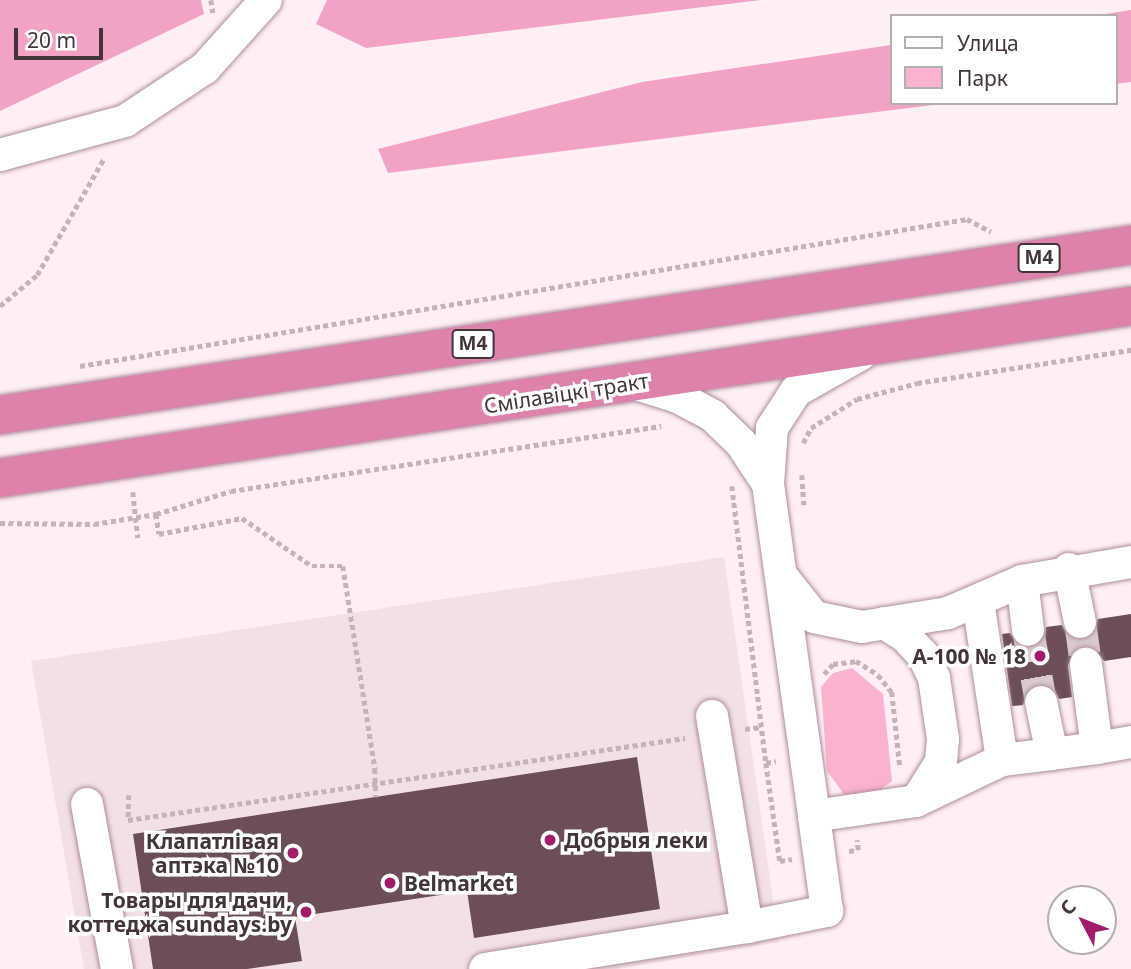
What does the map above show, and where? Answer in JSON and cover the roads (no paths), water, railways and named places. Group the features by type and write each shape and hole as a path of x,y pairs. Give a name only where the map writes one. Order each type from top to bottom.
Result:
{"highway":[{"name":"М4","path":"0,415 1131,245"},
{"name":"Смілавіцкі тракт","path":"0,478 1131,306"}],"lane":[{"path":"0,155 125,121 205,68 266,0"},
{"path":"485,969 747,927 827,911 803,756 807,694 782,574 768,484 772,428 796,391 831,368 885,343"},
{"path":"633,383 678,397 713,416 741,443 768,484"},
{"path":"782,574 814,617 862,627 948,613 1022,581 1069,569 1131,562"},
{"path":"1069,569 1080,622"},
{"path":"1022,581 1028,630"},
{"path":"978,601 1002,760"},
{"path":"884,624 906,637 923,655 934,678 943,739 941,762 916,801"},
{"path":"1086,664 1097,748"},
{"path":"1041,702 1052,754"},
{"path":"713,728 747,927"},
{"path":"814,816 916,801 1002,760 1131,742"},
{"path":"87,804 117,969"}],"tunnel":[{"path":"1080,622 1086,664"},
{"path":"1028,630 1041,702"}],"place":[{"name":"А-100 № 18","path":"1040,656"},
{"name":"Добрыя леки","path":"550,840"},
{"name":"Клапатлівая аптэка №10","path":"293,853"},
{"name":"Belmarket","path":"390,883"},
{"name":"Товары для дачи, коттеджа sundays.by","path":"306,912"}]}
